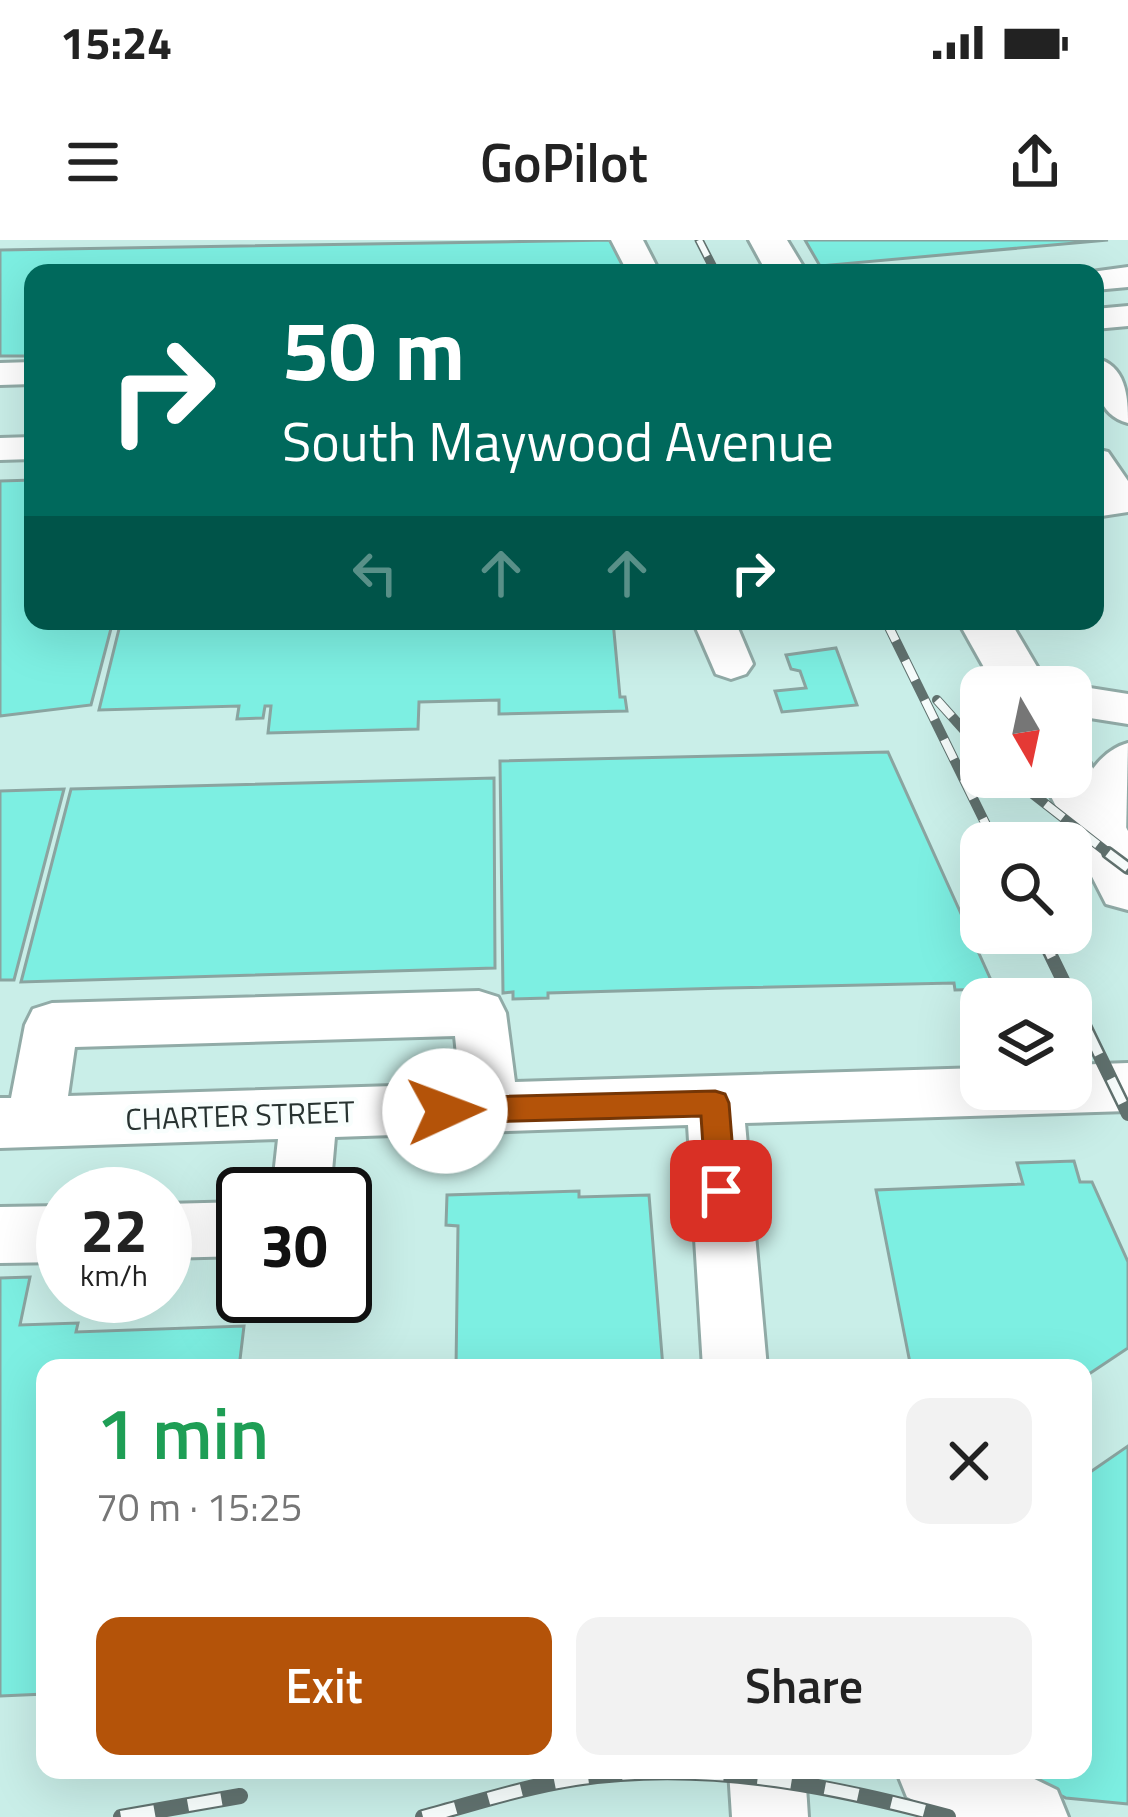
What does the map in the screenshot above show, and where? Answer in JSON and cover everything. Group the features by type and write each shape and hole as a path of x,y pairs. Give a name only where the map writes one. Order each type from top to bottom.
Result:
{"main road":[{"path":"990,630 1012,666"},
{"path":"1081,798 1115,862"}],"street":[{"path":"1104,380 1128,412"},
{"path":"718,630 731,664"},
{"path":"1092,704 1128,710"},
{"path":"1115,862 1102,800 1116,766 1128,759"},
{"path":"17,1122 52,1025 479,1013 491,1109"},
{"name":"CHARTER STREET","path":"17,1122 1128,1087"},
{"path":"715,1103 733,1359"},
{"path":"304,1167 309,1114"},
{"path":"0,1235 36,1234"},
{"path":"768,1779 770,1817"},
{"path":"952,1779 1030,1817"}],"shaded area":[{"path":"0,240 1128,240 1128,1817 0,1817"}],"building":[{"path":"612,240 622,264 24,264 24,356 0,356 0,250"},
{"path":"805,240 1108,240 842,264 819,264"},
{"path":"24,480 24,630 111,630 91,705 0,716 0,481"},
{"path":"119,630 614,630 620,697 625,697 627,711 499,714 499,700 419,702 418,729 268,733 271,706 265,706 263,718 237,719 239,706 99,710"},
{"path":"836,648 857,705 782,712 775,691 806,688 800,671 791,669 786,655"},
{"path":"888,752 960,911 960,954 979,954 990,978 960,978 960,990 955,990 954,983 548,993 548,998 513,999 513,992 503,993 500,761"},
{"path":"494,778 495,968 21,982 71,789"},
{"path":"64,789 14,980 0,980 0,791"},
{"path":"1074,1161 1080,1182 1092,1182 1128,1262 1128,1348 1092,1372 1092,1359 909,1359 876,1190 1023,1184 1017,1163"},
{"path":"579,1191 579,1197 649,1195 662,1359 456,1359 458,1226 446,1225 447,1195"},
{"path":"30,1277 20,1325 78,1323 76,1332 244,1326 240,1359 36,1359 36,1694 0,1696 0,1278"},
{"path":"1128,1446 1128,1804 1066,1798 1029,1779 1092,1779 1092,1471"}],"railway":[{"path":"699,240 711,264"},
{"path":"890,630 985,822"},
{"path":"937,700 960,726"},
{"path":"1038,798 1112,856"},
{"path":"1108,853 1112,856"},
{"path":"1112,856 1128,868"},
{"path":"1050,954 1128,1114"},
{"path":"423,1817 581,1779"},
{"path":"770,1779 948,1817"},
{"path":"121,1817 240,1796"}],"route":[{"path":"445,1111 715,1103 721,1191"}]}
